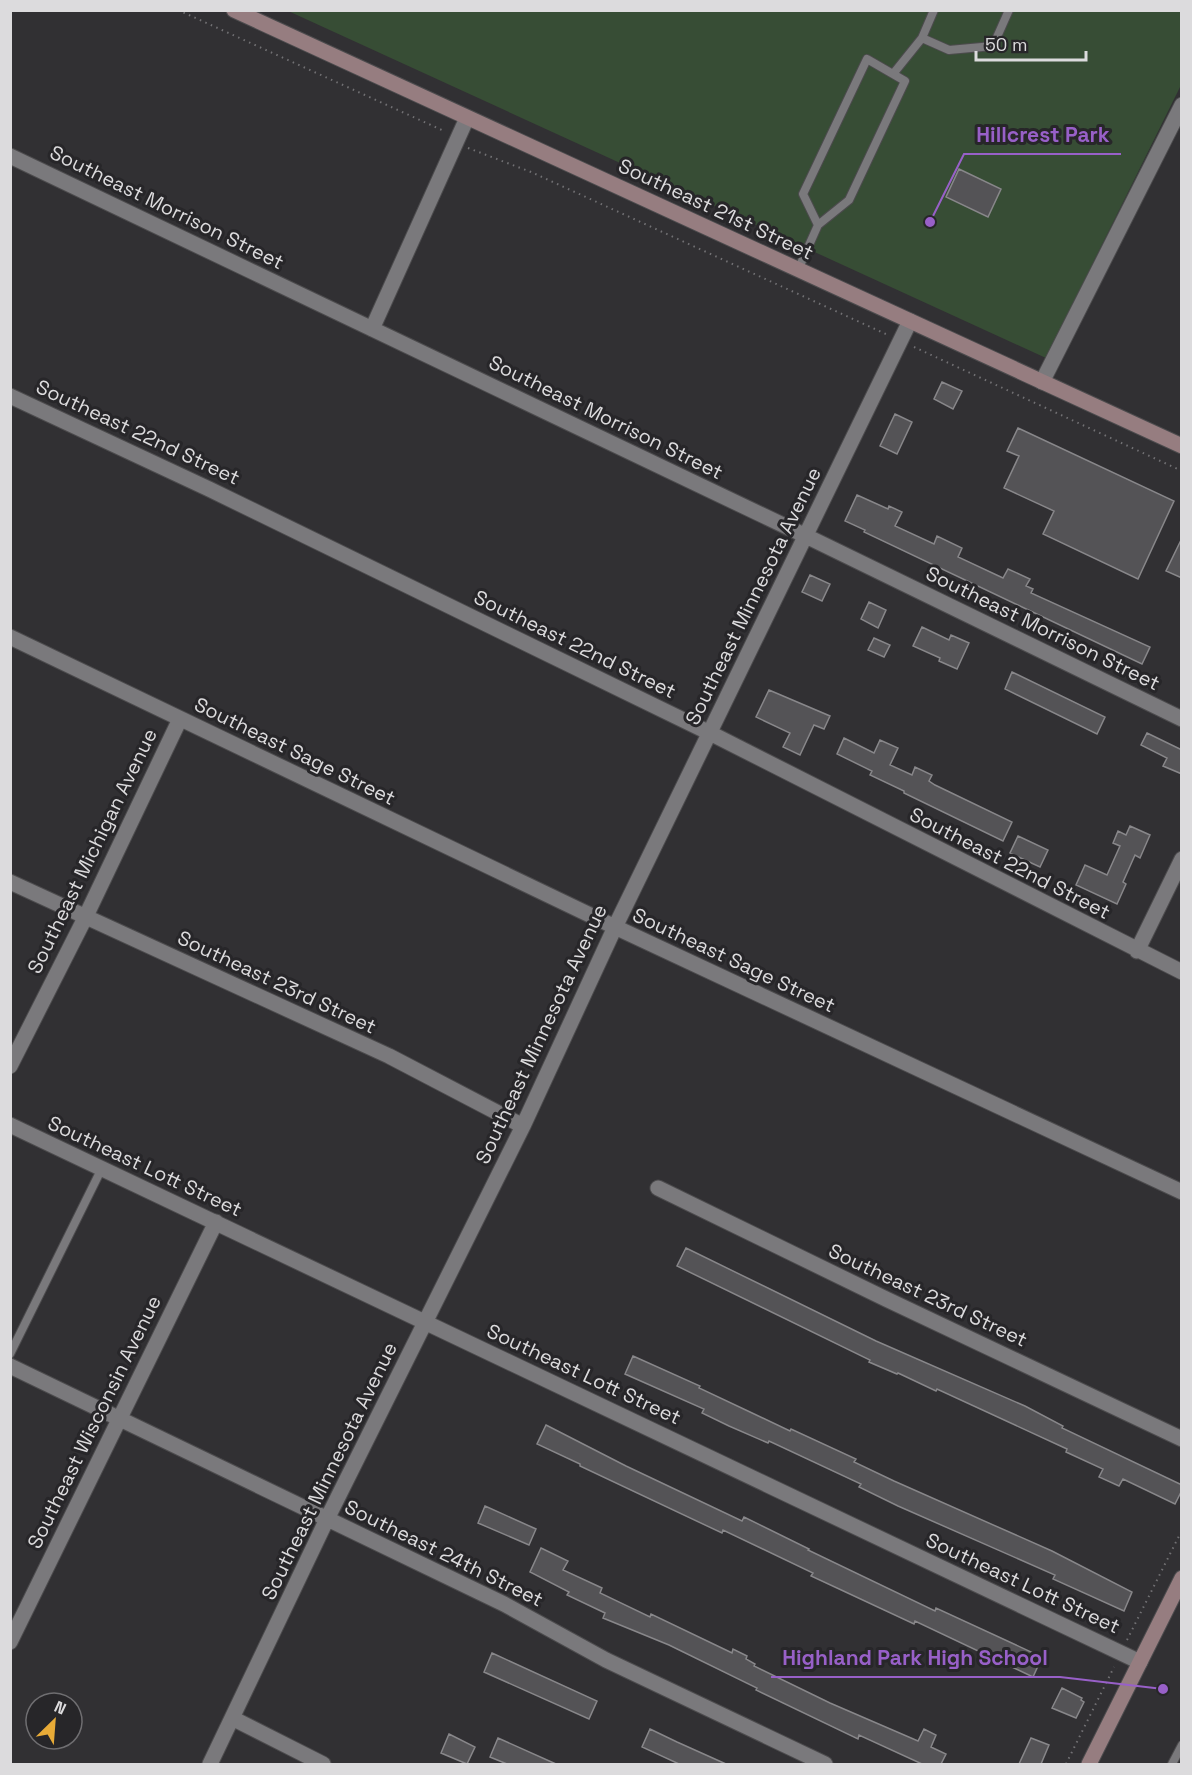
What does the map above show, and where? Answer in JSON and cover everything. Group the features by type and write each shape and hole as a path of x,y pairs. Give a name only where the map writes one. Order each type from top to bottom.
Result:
{"main road":[{"name":"Southeast 21st Street","path":"234,10 1182,446"},
{"path":"1089,1764 1182,1578"}],"street":[{"path":"1042,382 1182,105"},
{"path":"372,328 467,118"},
{"name":"Southeast Morrison Street","path":"10,156 1182,718"},
{"name":"Southeast Minnesota Avenue","path":"210,1764 327,1519 523,1126 615,927 910,321"},
{"name":"Southeast 22nd Street","path":"10,396 209,489 710,733 1182,972"},
{"name":"Southeast Sage Street","path":"10,637 615,927 1182,1192"},
{"name":"Southeast Michigan Avenue","path":"10,1066 85,918 180,718"},
{"path":"1137,951 1182,859"},
{"name":"Southeast 23rd Street","path":"10,882 388,1056 523,1126"},
{"name":"Southeast Lott Street","path":"10,1125 1140,1662"},
{"name":"Southeast 23rd Street","path":"658,1188 1182,1439"},
{"name":"Southeast Wisconsin Avenue","path":"10,1641 216,1222"},
{"name":"Southeast 24th Street","path":"10,1366 504,1604 653,1683 825,1764"},
{"path":"232,1718 323,1764"}],"lane":[{"path":"893,74 922,38 934,10"},
{"path":"922,38 949,50 993,46 1009,10"},
{"path":"798,270 818,225 849,200 905,81 867,60 803,194 818,225"},
{"path":"10,1354 102,1168"},
{"path":"1172,1764 1182,1744"}],"path":[{"path":"178,10 200,18 436,127 470,149 531,172 1182,471"}],"green space":[{"path":"286,10 1181,11 1181,85 1046,358"}],"building":[{"path":"959,169 1001,189 988,217 946,197"},
{"path":"942,382 962,391 953,409 934,399"},
{"path":"895,414 912,422 897,454 880,446"},
{"path":"1018,428 1174,501 1138,579 1043,534 1054,511 1004,488 1019,456 1007,451"},
{"path":"857,495 888,509 889,506 902,512 895,526 934,544 937,536 962,548 958,557 1003,578 1008,569 1030,579 1026,586 1033,589 1031,593 1150,647 1142,664 845,521"},
{"path":"1182,538 1182,578 1166,571"},
{"path":"810,575 830,584 822,601 802,592"},
{"path":"869,602 886,610 878,628 861,619"},
{"path":"922,627 949,640 951,635 969,643 957,669 939,661 940,658 913,646"},
{"path":"874,638 890,645 884,657 868,650"},
{"path":"1012,672 1105,717 1097,734 1005,689"},
{"path":"769,690 830,716 824,729 814,725 800,755 783,747 790,733 756,717"},
{"path":"1147,733 1182,750 1182,774 1163,766 1167,758 1141,745"},
{"path":"844,738 874,753 880,740 898,748 890,765 912,775 915,767 932,775 929,781 935,785 1012,822 1003,841 904,793 870,775 872,771 837,754"},
{"path":"1130,826 1150,835 1140,858 1135,855 1123,882 1126,884 1117,904 1076,885 1085,865 1107,875 1120,846 1113,843 1118,831 1126,835"},
{"path":"1018,836 1048,850 1040,867 1010,853"},
{"path":"686,1248 876,1341 1025,1406 1063,1426 1062,1428 1182,1485 1175,1504 1123,1479 1119,1486 1099,1477 1103,1469 1066,1452 1067,1449 937,1389 936,1391 869,1362 870,1360 677,1266"},
{"path":"633,1356 700,1386 699,1388 790,1431 791,1429 856,1459 854,1462 894,1481 1052,1551 1132,1592 1124,1611 1053,1579 1055,1575 898,1506 859,1487 861,1484 769,1441 768,1443 729,1426 702,1413 704,1409 625,1374"},
{"path":"546,1425 742,1521 744,1517 935,1611 936,1608 1042,1657 1033,1677 915,1621 914,1624 811,1576 813,1573 723,1530 722,1533 537,1444"},
{"path":"485,1506 536,1529 529,1545 478,1523"},
{"path":"541,1548 568,1561 563,1570 602,1588 600,1593 650,1617 651,1614 732,1653 733,1649 747,1656 746,1659 755,1664 754,1666 830,1703 918,1741 924,1729 936,1735 931,1747 946,1754 941,1764 922,1764 859,1735 858,1739 669,1645 603,1618 605,1613 567,1595 569,1592 530,1572"},
{"path":"492,1653 597,1701 589,1719 484,1672"},
{"path":"1062,1688 1082,1698 1084,1702 1076,1718 1052,1708"},
{"path":"650,1729 726,1764 679,1764 642,1747"},
{"path":"449,1734 475,1747 467,1764 441,1753"},
{"path":"498,1738 556,1764 507,1764 490,1757"},
{"path":"1031,1738 1049,1745 1041,1764 1019,1764"}],"place":[{"name":"Hillcrest Park","path":"930,222"},
{"name":"Highland Park High School","path":"1163,1689"}]}
